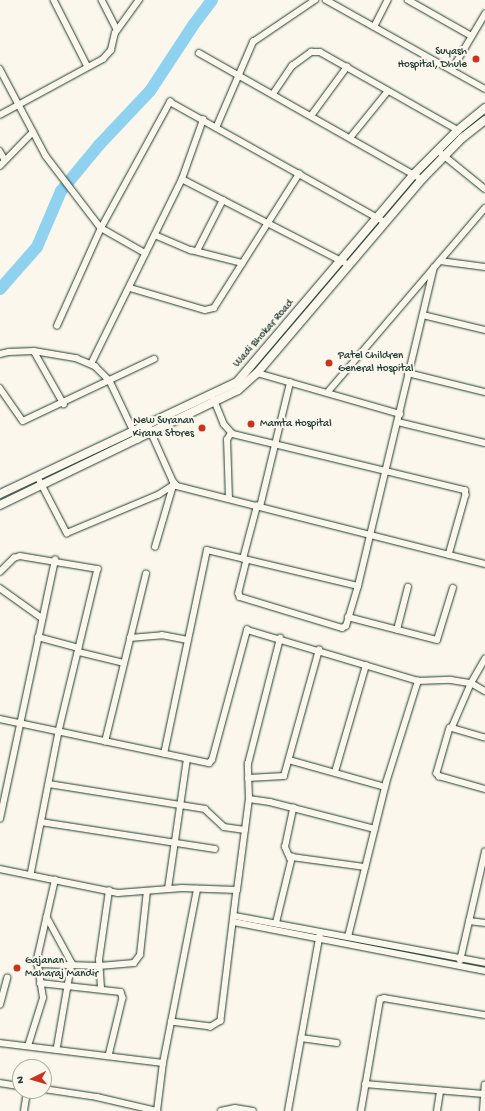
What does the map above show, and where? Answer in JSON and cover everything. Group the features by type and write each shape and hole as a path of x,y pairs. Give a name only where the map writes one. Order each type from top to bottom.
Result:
{"main road":[{"name":"Wadi Bhokar Road","path":"0,493 148,425 214,398 238,390 257,373 422,179 440,152 458,130 485,108"},
{"name":"Wadi Bhokar Road","path":"3,503 151,434 214,398 237,382 248,372 376,217 414,174 440,152 485,120"}],"street":[{"path":"54,0 88,68"},
{"path":"102,0 117,30"},
{"path":"0,115 88,68 107,55 117,30 139,0"},
{"path":"216,128 253,42 315,0"},
{"path":"326,0 453,68 485,89"},
{"path":"374,27 388,0"},
{"path":"408,0 472,36"},
{"path":"453,68 472,36 483,23 485,14"},
{"path":"273,94 286,72 311,52 320,52 458,130"},
{"path":"198,53 238,74 422,179"},
{"path":"311,116 347,67"},
{"path":"0,69 33,132 56,171 101,228 145,253"},
{"path":"350,138 388,91"},
{"path":"57,326 101,228 170,102 385,222"},
{"path":"91,364 130,288 145,253 155,236 182,179 203,120"},
{"path":"0,166 33,132"},
{"path":"0,151 5,160"},
{"path":"440,152 485,189"},
{"path":"130,288 211,310 214,308 266,222 299,174"},
{"path":"182,179 350,264"},
{"path":"197,251 223,200"},
{"path":"327,394 485,208"},
{"path":"155,236 197,251 242,263"},
{"path":"440,261 485,266"},
{"path":"290,383 276,446 245,559 240,597 342,628 348,617 358,586 387,471 408,374 434,268"},
{"path":"423,315 485,330"},
{"path":"34,351 64,404"},
{"path":"0,354 8,352 34,351 76,358 91,364 110,381 138,440"},
{"path":"0,388 23,421 64,404 154,359"},
{"path":"257,373 400,414"},
{"path":"408,374 485,392"},
{"path":"214,398 230,433 227,440 229,499"},
{"path":"398,422 485,443"},
{"path":"148,425 174,485 154,547"},
{"path":"230,433 276,446 465,490 466,495 449,555"},
{"path":"38,476 67,533 174,485 485,564"},
{"path":"0,493 3,503"},
{"path":"164,754 208,550 358,586"},
{"path":"0,572 16,556 55,560 98,569 59,732 31,875"},
{"path":"0,819 19,723 55,560"},
{"path":"105,742 146,574"},
{"path":"397,630 408,587"},
{"path":"0,588 42,618"},
{"path":"348,617 438,640 453,588"},
{"path":"0,719 209,763 212,760 244,632 249,629 418,681 451,680 471,683 485,691"},
{"path":"130,638 162,635 188,640"},
{"path":"38,637 124,663"},
{"path":"171,1022 211,1027 219,1024 235,916 249,799 248,764 280,638"},
{"path":"248,778 282,777 289,760 319,650"},
{"path":"485,659 471,683 452,727 438,775 485,789"},
{"path":"335,772 366,665"},
{"path":"348,937 385,787 418,681"},
{"path":"452,727 485,738"},
{"path":"168,889 187,759"},
{"path":"289,760 385,787"},
{"path":"49,784 205,809 224,827 245,830"},
{"path":"249,799 293,808 375,829"},
{"path":"276,923 290,858 285,847 293,808"},
{"path":"41,822 215,849"},
{"path":"459,965 482,874 485,852"},
{"path":"290,858 296,856 366,867"},
{"path":"0,869 109,891 147,891 168,889 237,890"},
{"path":"28,1046 43,998 36,964 56,880"},
{"path":"52,1090 97,1096 135,1109 157,1111 163,1063 198,889"},
{"path":"101,988 99,966 109,891"},
{"path":"36,964 99,966 131,964 137,961 140,955 147,891"},
{"path":"235,916 276,923 320,935 485,971"},
{"path":"47,917 72,965 70,986 57,1050"},
{"path":"469,921 485,923"},
{"path":"234,922 320,935 348,937 485,963"},
{"path":"288,1111 320,935"},
{"path":"0,1005 7,978"},
{"path":"40,983 101,988 118,991 123,995 109,1056"},
{"path":"361,1111 378,1002 382,999 485,1015"},
{"path":"301,1038 337,1043"},
{"path":"0,1043 163,1063"},
{"path":"0,1083 12,1085"},
{"path":"365,1084 484,1094"},
{"path":"483,1111 485,1085"},
{"path":"437,1111 440,1091"},
{"path":"24,1111 26,1099"},
{"path":"221,1111 235,1108 253,1111"}],"waterway":[{"path":"0,289 37,247 61,191 99,145 150,91 194,24 212,0"}],"place":[{"name":"Suyash Hospital, Dhule","path":"476,59"},
{"name":"Patel Children General Hospital","path":"329,363"},
{"name":"Mamta Hospital","path":"251,424"},
{"name":"New Suranan Kirana Stores","path":"202,428"},
{"name":"Gajanan Maharaj Mandir","path":"17,968"}]}
